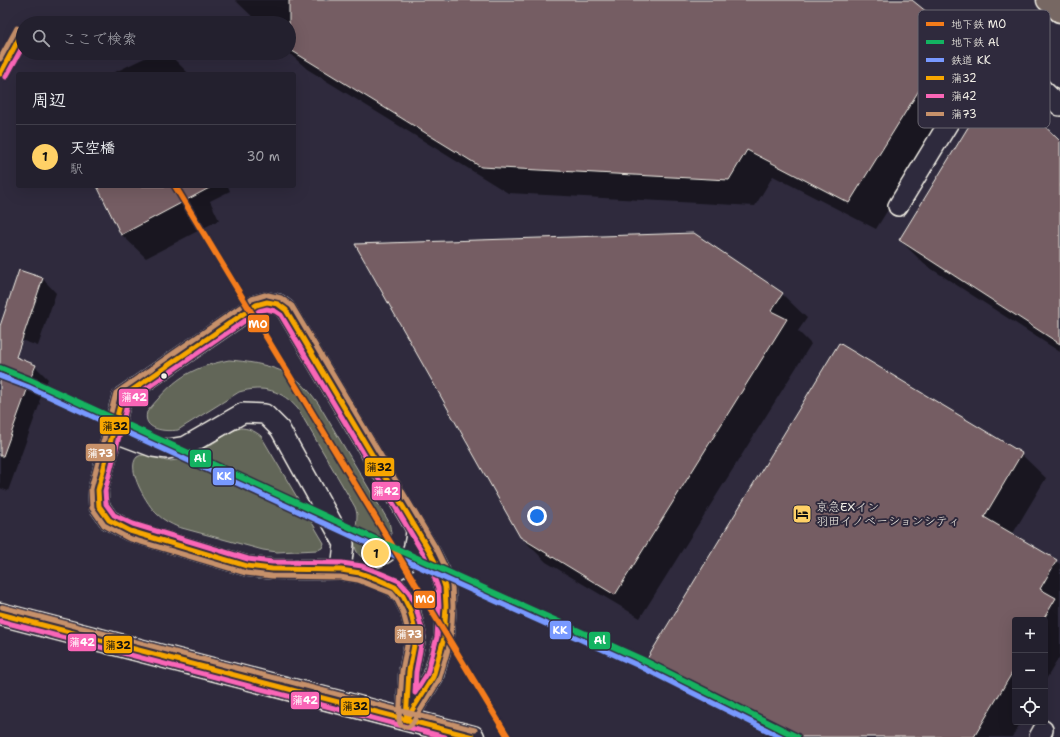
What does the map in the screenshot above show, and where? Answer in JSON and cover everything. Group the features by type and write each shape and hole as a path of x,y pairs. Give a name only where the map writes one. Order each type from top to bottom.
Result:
{"main road":[{"path":"1048,0 1060,11"}],"street":[{"path":"0,614 473,737"}],"lane":[{"path":"1050,96 1060,106"},
{"path":"898,206 945,128"},
{"path":"268,302 278,304 286,310 430,552 441,574 445,587 446,606 444,638 433,677 406,720 409,671 416,635 410,610 404,596 395,587 360,573 342,570 272,569 247,566 130,531 109,520 99,506 98,490 122,397 256,305 268,302"},
{"path":"113,432 153,447 168,449 186,446 243,413 265,414 280,429 344,544 342,570"},
{"path":"377,579 399,569 409,560 413,552 416,529"}],"shaded area":[{"path":"229,360 257,364 284,372 300,382 312,394 389,522 391,543 385,553 377,559 372,560 363,558 359,555 355,546 357,513 355,507 298,409 279,393 264,389 239,392 178,430 161,430 151,426 148,423 146,418 147,412 165,392 182,377 203,367"},
{"path":"240,428 251,430 261,436 324,543 322,548 318,550 277,552 263,550 178,527 159,516 148,503 139,487 134,470 134,463 137,457 140,455 148,455 167,461 185,458"}],"building":[{"path":"289,0 912,0 924,10 918,10 918,92 849,203 747,150 729,180 481,167 296,53 296,16 289,16"},
{"path":"968,128 1047,128 1060,141 1060,344 899,240"},
{"path":"98,188 209,188 121,235"},
{"path":"694,233 783,293 771,311 787,319 615,595 520,537 355,244"},
{"path":"19,270 43,278 16,357 36,365 26,389 27,390 3,456 0,456 0,326"},
{"path":"839,343 1022,453 984,517 1057,560 1040,589 1056,598 1045,617 1012,617 1012,673 974,737 788,737 647,659"}],"metro line":[{"name":"MO","path":"176,188 508,737"},
{"name":"Al","path":"0,368 30,380 386,544 641,659 797,737"}],"rail line":[{"name":"KK","path":"0,376 27,386 383,550 638,665 781,737"}],"transit line":[{"name":"蒲73","path":"0,59 16,30"},
{"name":"蒲32","path":"0,74 16,44"},
{"name":"蒲42","path":"6,77 16,59"},
{"name":"蒲73","path":"265,295 252,299 116,393 91,489 92,508 104,525 128,538 246,573 272,576 340,577 358,580 391,593 397,600 403,612 409,635 402,671 399,720 402,726 408,727 412,724 439,680 451,639 453,606 452,586 447,571 436,548 292,306 281,298 268,295"},
{"name":"蒲32","path":"267,302 278,304 286,310 430,552 441,574 445,587 446,606 444,638 433,677 406,720 409,671 416,635 410,610 403,596 395,587 360,573 341,570 272,569 247,566 130,531 109,520 99,506 98,490 122,397 256,305 267,302"},
{"name":"蒲42","path":"267,309 275,311 281,315 424,555 434,577 438,588 439,606 437,637 427,674 415,693 416,672 423,634 416,607 409,592 399,581 362,566 342,563 272,562 248,559 133,524 114,515 106,504 105,491 128,401 259,311 267,309"},
{"name":"蒲73","path":"2,607 475,730"},
{"name":"蒲32","path":"0,614 473,737"},
{"name":"蒲42","path":"0,621 445,737"}],"place":[{"name":"京急EXイン 羽田イノベーションシティ","path":"802,514"},
{"name":"天空橋","path":"376,553"}]}
